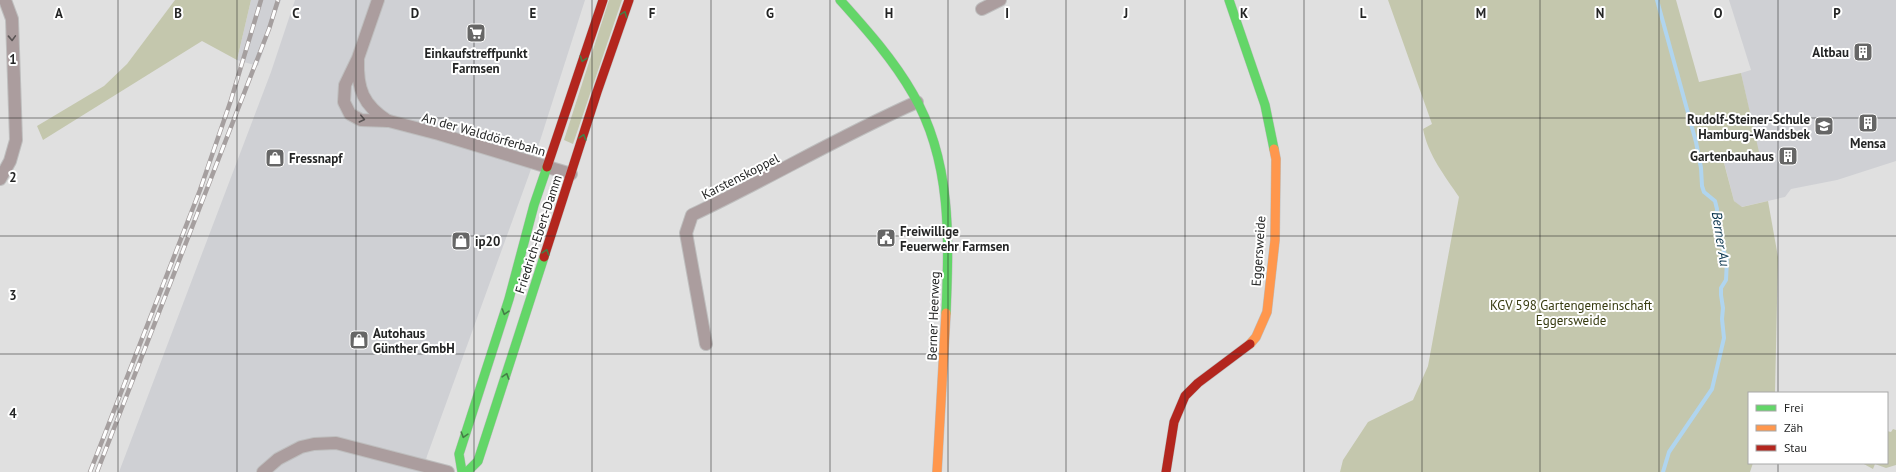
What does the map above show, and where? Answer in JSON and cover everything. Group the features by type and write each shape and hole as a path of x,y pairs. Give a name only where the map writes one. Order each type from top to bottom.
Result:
{"street":[{"path":"0,179 10,161 16,140 12,19 5,0"},
{"name":"An der Walddörferbahn","path":"378,0 358,58 345,85 344,102 353,116 362,120 389,121 439,134 571,174"},
{"name":"Friedrich-Ebert-Damm","path":"462,472 459,454 504,315 527,238 534,205 603,0"},
{"name":"Friedrich-Ebert-Damm","path":"467,472 478,461 597,92 629,0"},
{"name":"Berner Heerweg","path":"840,0 893,62 917,102 930,131 940,159 948,211 944,356 937,472"},
{"path":"982,9 1000,0"},
{"name":"Eggersweide","path":"1166,472 1167,455 1177,412 1186,395 1252,342 1256,337 1267,312 1275,240 1276,159 1274,142 1265,105 1229,0"},
{"name":"An der Walddörferbahn","path":"358,58 357,81 363,95 370,106 389,121"},
{"path":"344,102 357,81"},
{"name":"Karstenskoppel","path":"706,344 698,308 686,234 692,215 768,178 869,124 917,102"},
{"path":"263,472 278,459 301,447 336,442 448,472"}],"shaded area":[{"path":"251,0 281,0 258,66 237,60"},
{"path":"295,0 585,0 530,172 427,456 423,472 119,472 271,72"},
{"name":"Rudolf-Steiner-Schule Hamburg-Wandsbek","path":"1729,0 1896,0 1896,161 1837,180 1791,189 1785,197 1741,207 1734,201 1724,162 1729,158 1758,151 1741,73 1751,70"}],"green space":[{"path":"175,0 251,0 237,60 202,41 43,140 37,126 104,86 127,64"},
{"path":"609,0 622,0 573,144 564,140"},
{"name":"KGV 598 Gartengemeinschaft Eggersweide","path":"1388,0 1676,0 1699,82 1741,73 1759,152 1729,158 1724,163 1734,201 1742,207 1768,201 1778,257 1775,392 1748,392 1748,464 1753,464 1750,472 1340,472 1343,460 1368,422 1413,400 1428,366 1459,197 1438,165 1425,139 1423,129 1432,124"},
{"path":"1893,429 1896,430 1896,465 1886,468 1875,464 1888,464 1888,431 1891,432"},
{"path":"1864,464 1875,464 1873,469"}],"waterway":[{"name":"Berner Au","path":"1657,0 1696,142 1701,168 1702,186 1704,192 1715,201 1717,209 1716,229 1727,260 1726,280 1721,288 1724,338 1712,389 1669,452 1663,472"}],"railway":[{"path":"90,472 200,190 231,100 261,0"},
{"path":"97,472 269,29 278,0"}],"traffic: fast":[{"path":"840,0 879,45 905,81 926,120 935,146 945,200 947,228 948,257 946,313"},
{"path":"1229,0 1265,105 1274,149"},
{"path":"462,472 459,454 509,299 534,205 547,167"},
{"path":"467,472 478,461 544,257"}],"traffic: slow":[{"path":"1250,344 1256,337 1267,312 1275,240 1276,159 1274,149"},
{"path":"937,472 946,313"}],"traffic: jam":[{"path":"547,167 603,0"},
{"path":"544,257 597,92 629,0"},
{"path":"1166,472 1174,422 1185,396 1198,383 1250,344"}],"place":[{"name":"Einkaufstreffpunkt Farmsen","path":"476,33"},
{"name":"Altbau","path":"1863,52"},
{"name":"Mensa","path":"1868,123"},
{"name":"Rudolf-Steiner-Schule Hamburg-Wandsbek","path":"1824,126"},
{"name":"Gartenbauhaus","path":"1788,156"},
{"name":"Fressnapf","path":"275,158"},
{"name":"Freiwillige Feuerwehr Farmsen","path":"886,238"},
{"name":"ip20","path":"461,241"},
{"name":"Autohaus Günther GmbH","path":"359,340"}]}
